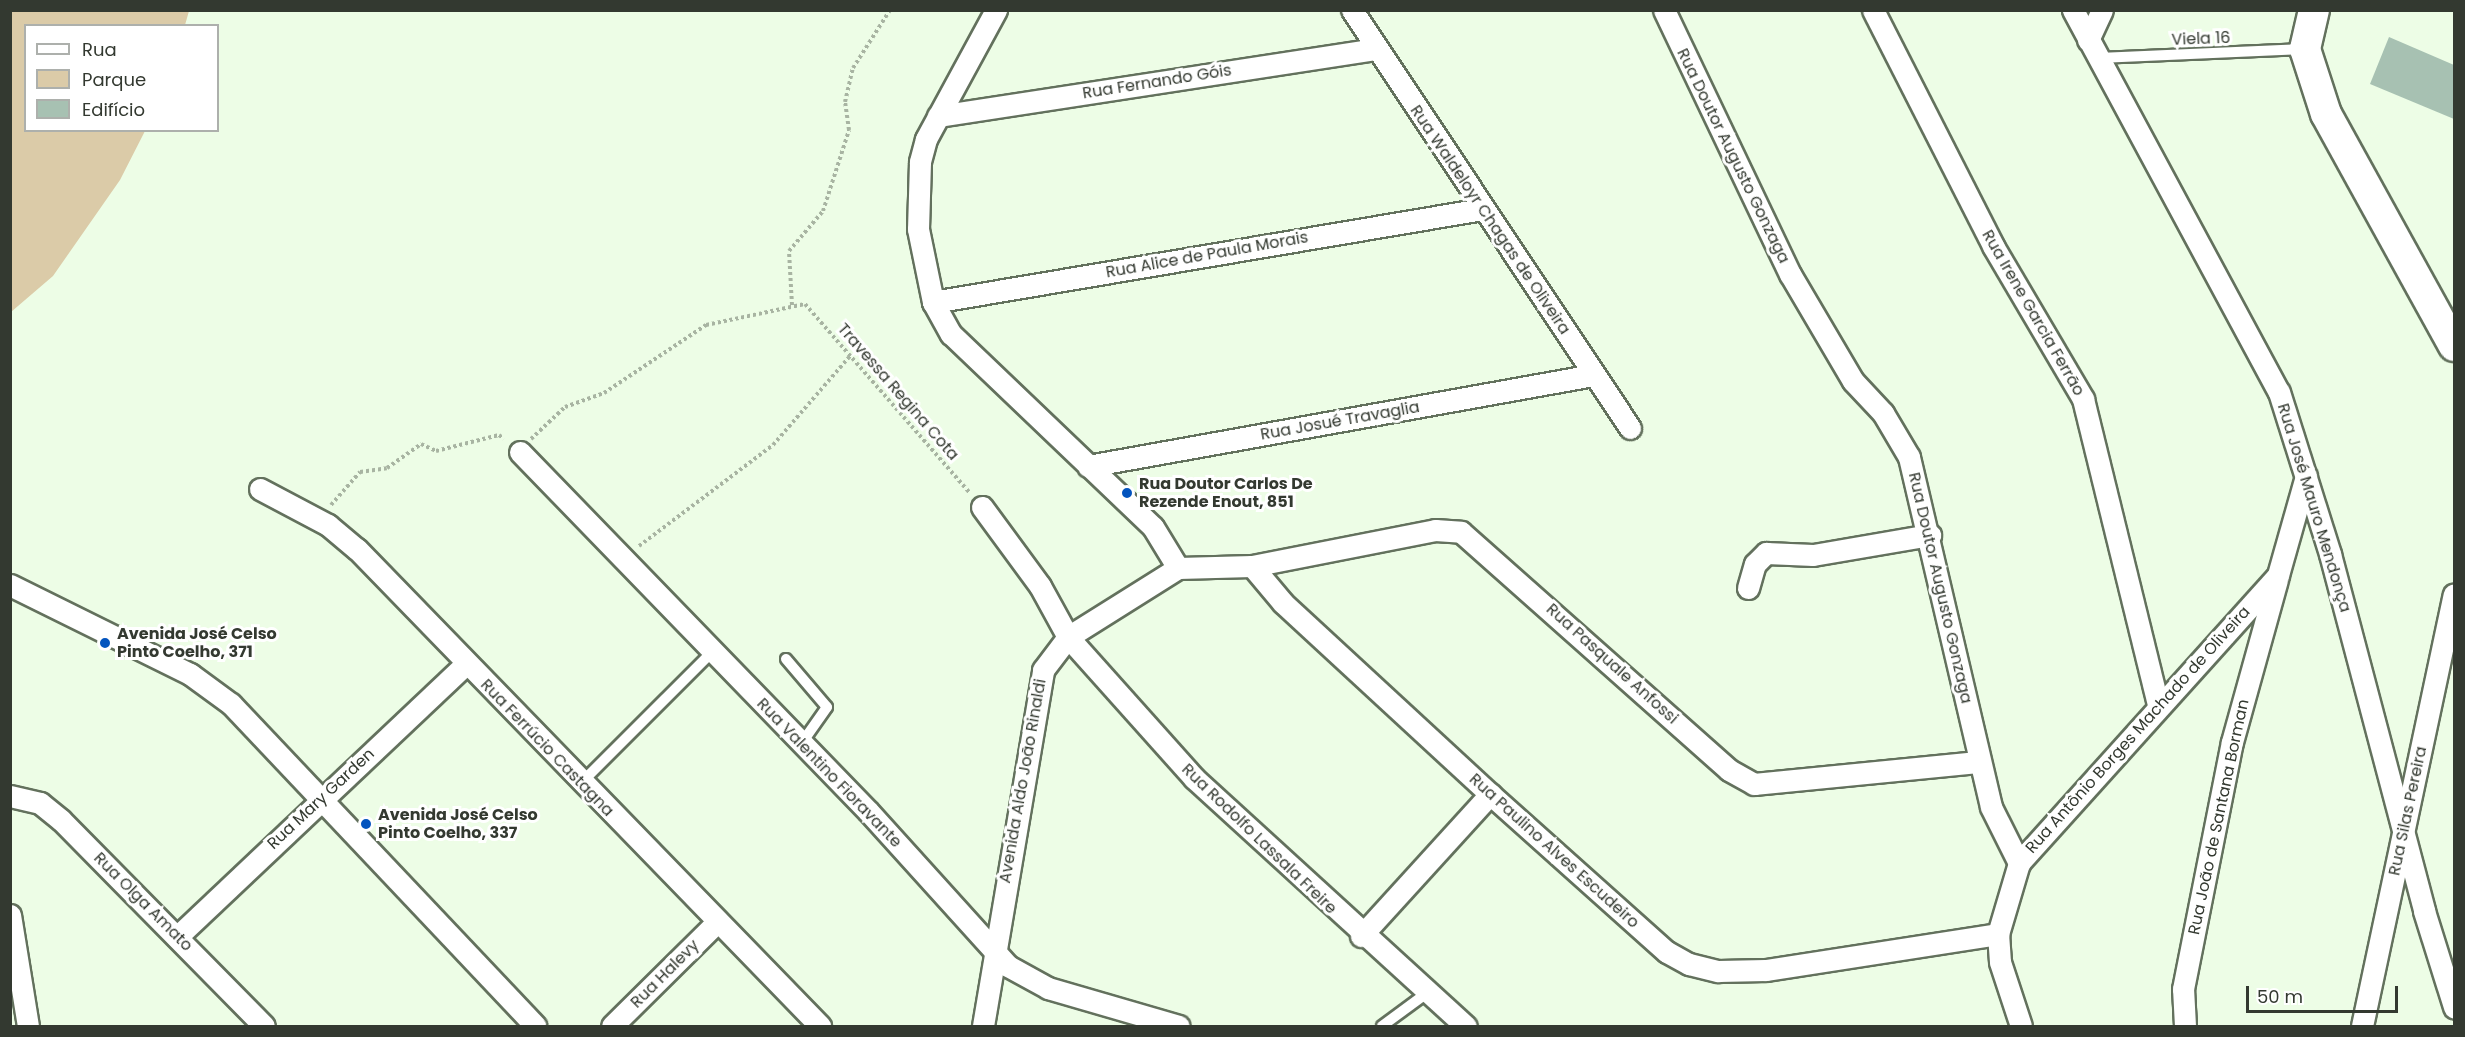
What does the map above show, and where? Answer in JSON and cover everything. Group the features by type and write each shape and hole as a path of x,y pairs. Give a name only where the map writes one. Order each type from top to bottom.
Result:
{"main road":[{"path":"2314,10 2305,50 2326,114 2433,299 2454,346"}],"street":[{"path":"996,10 938,116 915,186 933,302 951,334 1165,541 1178,568 1252,566"},
{"name":"Rua Waldeloyr Chagas de Oliveira","path":"1352,10 1630,428"},
{"name":"Rua Doutor Augusto Gonzaga","path":"1664,10 1816,322 1853,381 1898,435 1930,535 1980,762 1998,826 2019,863"},
{"name":"Rua Irene Garcia Ferrão","path":"1873,10 1993,246 2083,399 2158,704"},
{"name":"Rua José Mauro Mendonça","path":"2073,10 2264,360 2306,475 2404,834 2454,1007"},
{"path":"2093,49 2102,10"},
{"name":"Rua Fernando Góis","path":"938,116 1376,49"},
{"name":"Rua Alice de Paula Morais","path":"933,302 1482,208"},
{"name":"Rua Josué Travaglia","path":"1088,466 1593,375"},
{"name":"Rua Valentino Fioravante","path":"520,452 801,744 1008,966 1048,988 1179,1026"},
{"name":"Rua Antônio Borges Machado de Oliveira","path":"2021,1026 2000,962 1998,934 2019,863 2158,704 2278,575 2306,475"},
{"name":"Rua Ferrúcio Castagna","path":"260,489 319,519 357,549 581,783 820,1026"},
{"name":"Rua Rodolfo Lassala Freire","path":"982,507 1040,586 1068,637 1194,778 1361,936 1466,1026"},
{"name":"Rua Pasquale Anfossi","path":"1252,566 1435,530 1461,532 1729,770 1754,784 1980,762"},
{"path":"1748,588 1755,564 1766,553 1823,554 1930,535"},
{"name":"Rua Paulino Alves Escudeiro","path":"1252,566 1291,611 1490,794 1667,952 1703,968 1766,970 1998,934"},
{"name":"Avenida Aldo João Rinaldi","path":"983,1026 993,950 1038,691 1051,655 1068,637 1178,568"},
{"name":"Rua João de Santana Borman","path":"2186,1026 2183,989 2232,742 2278,575"},
{"path":"10,585 210,687 321,797 535,1026"},
{"name":"Rua Silas Pereira","path":"2362,1026 2454,595"},
{"name":"Rua Mary Garden","path":"177,937 321,797 466,664"},
{"path":"1361,936 1490,794"},
{"name":"Rua Olga Amato","path":"10,796 40,803 61,819 264,1026"},
{"path":"10,915 15,977 28,1026"},
{"name":"Rua Halevy","path":"612,1026 717,922"}],"lane":[{"name":"Viela 16","path":"2093,49 2305,50"},
{"path":"581,783 712,652"},
{"path":"786,659 827,706 801,744"},
{"path":"1382,1026 1427,993"}],"path":[{"path":"319,519 360,472 387,468 421,444 436,451 499,435 520,452 565,407 604,393 706,325 792,305 789,251 823,211 849,130 845,102 853,68 890,10"},
{"name":"Travessa Regina Cota","path":"792,305 805,304 982,507"},
{"path":"622,559 773,445 851,355"}],"green space":[{"path":"11,10 189,11 185,24 24,24 24,132 144,132 120,180 53,276 11,312"}],"building":[{"path":"2389,37 2454,65 2454,119 2370,84"}],"place":[{"name":"Rua Doutor Carlos De Rezende Enout, 851","path":"1127,493"},
{"name":"Avenida José Celso Pinto Coelho, 371","path":"105,643"},
{"name":"Avenida José Celso Pinto Coelho, 337","path":"366,824"}]}
